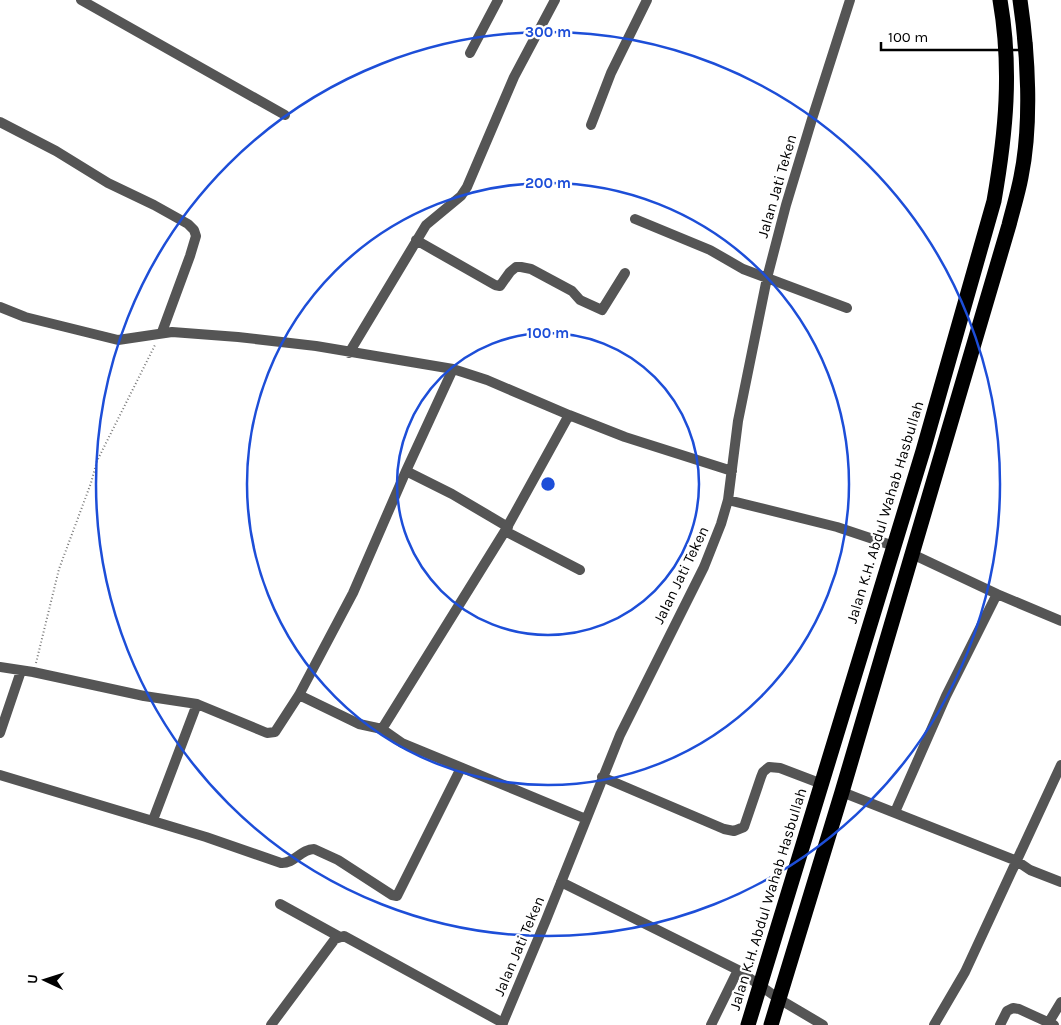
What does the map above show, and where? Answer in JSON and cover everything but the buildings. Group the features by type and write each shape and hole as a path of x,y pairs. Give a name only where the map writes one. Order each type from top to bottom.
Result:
{"highway":[{"name":"Jalan K.H. Abdul Wahab Hasbullah","path":"748,1025 930,426 994,201 1001,159 1008,81 1000,0"},
{"path":"771,1025 942,454 1021,176 1026,144 1027,95 1025,35 1020,0"},
{"path":"930,426 939,434 944,429 977,317 990,290"},
{"path":"892,552 896,547 906,522 928,454 934,447 940,449 942,454"}],"street":[{"path":"81,0 285,115"},
{"path":"470,53 498,0"},
{"path":"349,352 426,225 461,196 467,187 514,77 555,0"},
{"path":"591,125 611,74 647,0"},
{"name":"Jalan Jati Teken","path":"503,1024 602,777 627,720 711,551 728,500 738,421 767,278 786,205 850,0"},
{"path":"0,122 56,151 108,182 154,205 188,224 194,230 196,236 190,256 162,332"},
{"path":"634,219 710,250 743,269 847,308"},
{"path":"416,240 494,285 500,286 516,267 531,269 572,291 580,300 602,310 625,272"},
{"path":"0,307 25,317 118,340 162,332 238,336 316,346 453,370 487,380 569,415 653,446 732,471"},
{"path":"0,667 33,672 144,696 196,704 273,733 299,695 353,593 406,471 453,370"},
{"path":"382,729 507,529 569,415"},
{"path":"406,471 452,494 507,529 580,570"},
{"path":"728,500 837,527 892,552"},
{"path":"912,554 997,594 1061,621"},
{"path":"895,812 946,696 997,594"},
{"path":"0,733 21,671"},
{"path":"299,695 359,724 382,729 402,743 586,819"},
{"path":"153,820 196,704"},
{"path":"934,1025 965,972 1061,765"},
{"path":"602,777 724,829 734,831 744,827 763,772 769,767 780,768 822,784"},
{"path":"0,775 153,820 281,863 289,863 311,848 338,860 392,895 397,896 461,768"},
{"path":"842,792 1017,861 1030,870 1061,882"},
{"path":"561,882 738,970 779,999 823,1025"},
{"path":"280,904 338,936 346,937 503,1024"},
{"path":"271,1025 338,936"},
{"path":"711,1025 738,970"},
{"path":"1000,1025 1007,1011 1013,1008 1019,1008 1052,1024 1061,1002"}],"path":[{"path":"33,672 59,569 91,483 97,461 162,332"}]}
